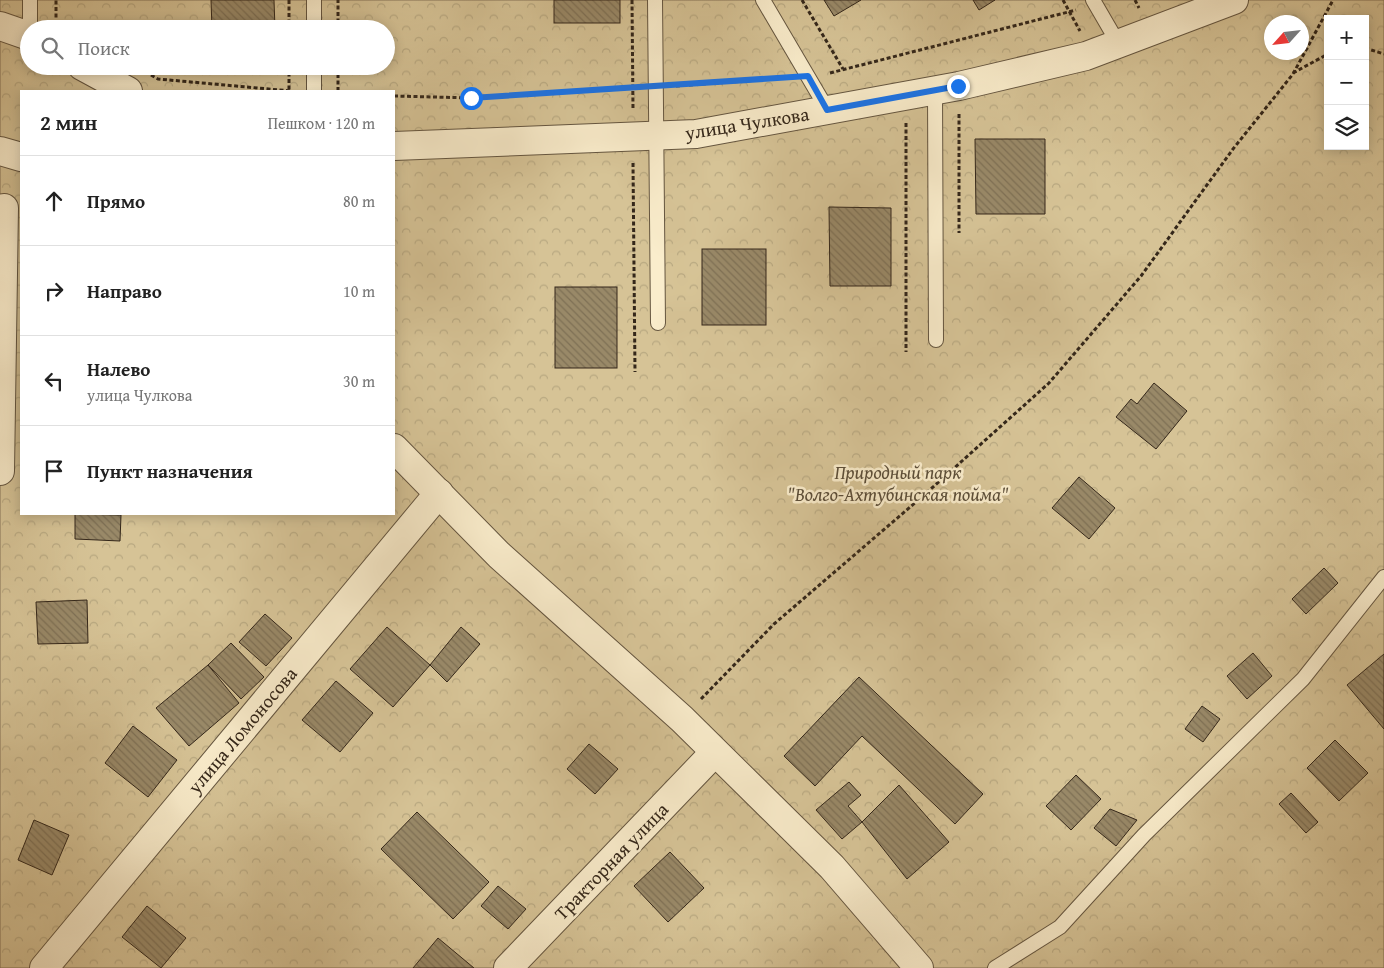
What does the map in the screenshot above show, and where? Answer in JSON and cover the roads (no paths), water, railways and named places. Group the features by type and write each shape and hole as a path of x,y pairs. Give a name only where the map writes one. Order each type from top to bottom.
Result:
{"street":[{"name":"улица Чулкова","path":"395,146 696,134 947,89 1093,53 1234,0"},
{"path":"0,26 20,33"},
{"path":"99,75 126,90"},
{"path":"0,151 20,157"},
{"path":"0,471 8,204"},
{"path":"395,449 499,555 682,720 714,754 832,867 919,968"},
{"name":"улица Ломоносова","path":"44,968 439,493"},
{"name":"Тракторная улица","path":"508,968 714,754"}],"lane":[{"path":"30,0 30,20"},
{"path":"314,0 314,20"},
{"path":"655,0 657,87 645,136 658,323"},
{"path":"763,0 827,110"},
{"path":"1094,2 1118,44"},
{"path":"314,75 314,90"},
{"path":"936,340 947,89"},
{"path":"995,968 1060,927 1144,836 1303,679 1384,577"}],"park label":[{"name":"Природный парк \"Волго-Ахтубинская пойма\"","path":"898,483"}]}
